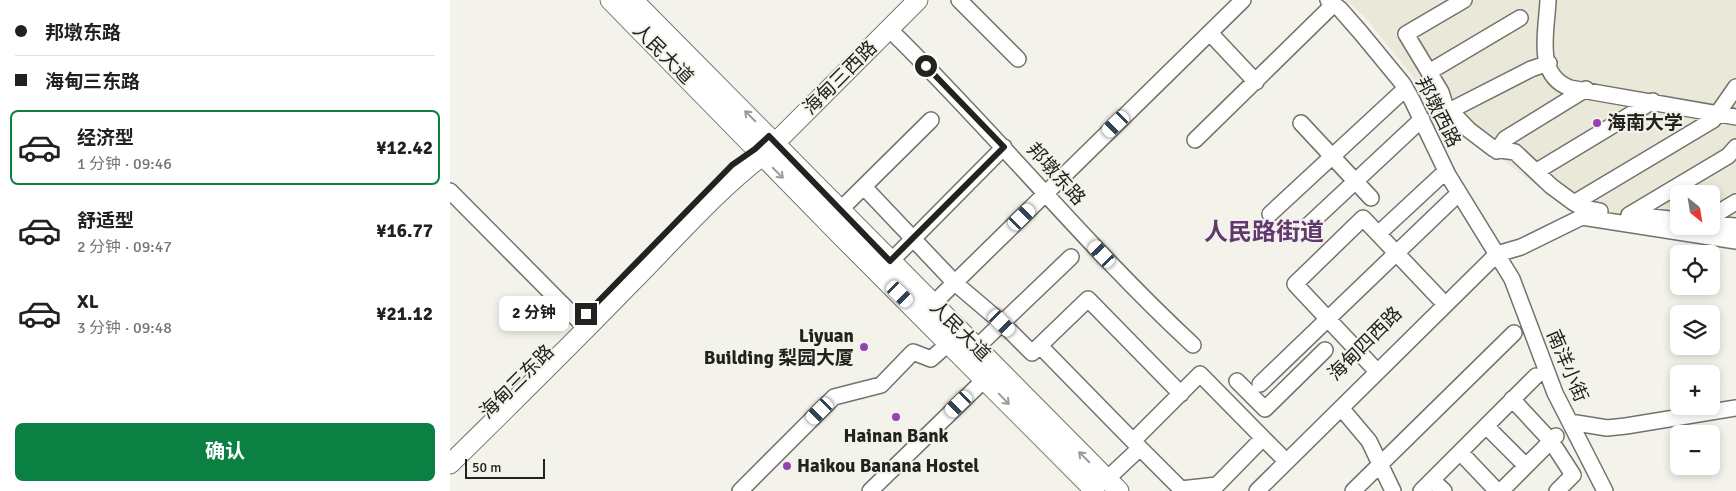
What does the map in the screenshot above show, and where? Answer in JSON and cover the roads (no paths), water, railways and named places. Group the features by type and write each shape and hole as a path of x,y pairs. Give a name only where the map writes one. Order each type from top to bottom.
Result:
{"main road":[{"name":"人民大道","path":"610,0 985,380 1107,487"},
{"name":"人民大道","path":"633,0 841,209 1107,487"},
{"name":"海甸三西路","path":"759,153 904,0"},
{"name":"海甸三西路","path":"772,139 918,0"},
{"name":"海甸三东路","path":"450,447 732,165 759,153"},
{"path":"450,464 759,153"}],"street":[{"path":"959,0 1018,59"},
{"path":"933,304 1244,0"},
{"path":"1464,0 1406,34 1429,72 1449,111 1476,136 1497,151 1512,150 1537,171 1551,186 1574,203 1593,210 1670,219"},
{"path":"1550,0 1548,64 1563,82 1585,89 1736,116"},
{"path":"1195,140 1256,82 1331,2"},
{"name":"邦墩西路","path":"1331,2 1361,33 1405,89 1422,119 1446,171 1494,250"},
{"path":"1429,72 1520,18"},
{"name":"邦墩东路","path":"889,29 1004,147 1142,298 1193,346"},
{"path":"1210,33 1256,82"},
{"path":"1449,111 1531,69 1548,64"},
{"path":"1574,203 1720,113 1736,87"},
{"path":"1270,214 1405,89"},
{"path":"1497,151 1505,139 1585,89"},
{"path":"1537,171 1652,101"},
{"path":"1300,234 1422,119"},
{"path":"841,209 932,120"},
{"path":"1301,123 1372,198"},
{"path":"890,261 1004,147"},
{"path":"1629,214 1728,156 1736,147"},
{"path":"1378,234 1446,171"},
{"path":"864,187 912,240 955,283 1002,323 1032,353 1088,299 1181,394"},
{"path":"450,191 579,320"},
{"path":"1280,394 1263,382 1459,194"},
{"path":"1720,212 1736,202"},
{"path":"1494,250 1521,247 1582,217 1736,241"},
{"path":"1372,366 1295,284 1363,218 1439,298"},
{"path":"1720,225 1736,226"},
{"name":"海甸四西路","path":"1245,491 1439,298 1494,250"},
{"name":"海甸四西路","path":"1257,491 1342,409 1494,250"},
{"name":"南洋小街","path":"1494,250 1512,279 1542,362 1605,491"},
{"path":"976,348 1071,257"},
{"path":"1353,491 1514,333"},
{"path":"740,491 834,397 881,385 913,352 931,359 949,342"},
{"path":"1040,346 1181,489 1217,485 1263,438"},
{"path":"1238,381 1265,409 1326,350"},
{"path":"1107,487 1137,445 1200,374 1281,456"},
{"path":"1421,491 1536,376"},
{"path":"870,491 985,380"},
{"path":"1512,399 1554,438 1573,474 1557,491"},
{"path":"1570,422 1607,428 1736,408"},
{"path":"1342,409 1369,441 1393,491"},
{"path":"1486,426 1526,466"},
{"path":"1501,491 1554,438"},
{"path":"1460,452 1497,491"},
{"path":"1432,480 1444,491"}],"place":[{"name":"海南大学","path":"1597,123"},
{"name":"Liyuan Building 梨园大厦","path":"864,347"},
{"name":"Hainan Bank","path":"896,417"},
{"name":"Haikou Banana Hostel","path":"787,466"}],"district":[{"name":"人民路街道","path":"1264,232"}]}
